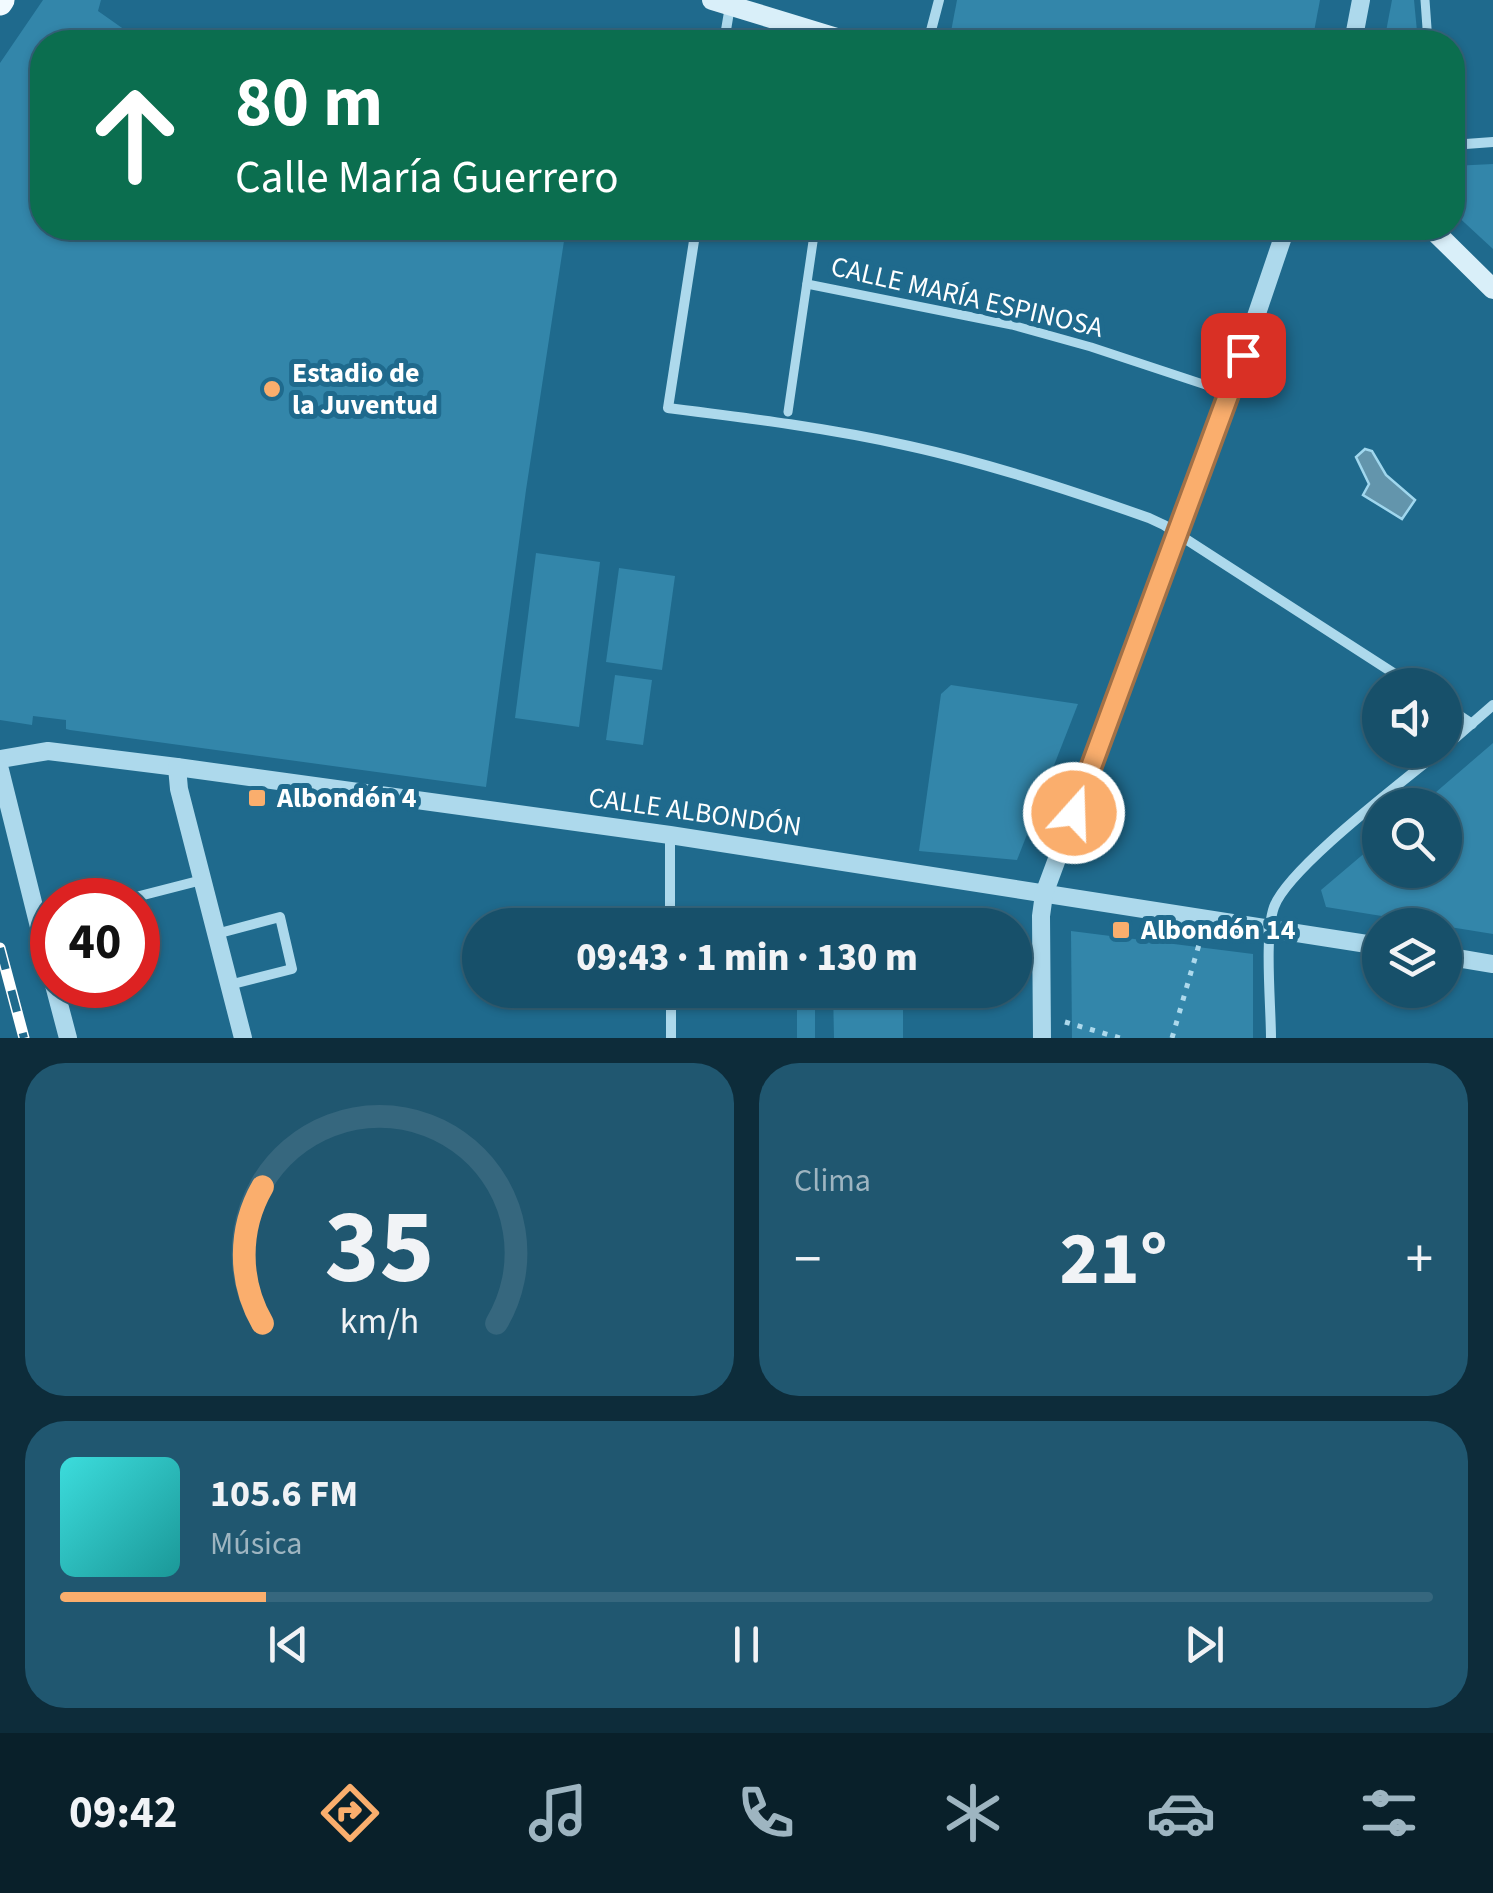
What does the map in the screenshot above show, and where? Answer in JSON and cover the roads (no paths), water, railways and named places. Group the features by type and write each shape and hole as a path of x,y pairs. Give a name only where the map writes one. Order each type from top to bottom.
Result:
{"main road":[{"path":"721,3 808,30"},
{"path":"1443,240 1493,289"}],"street":[{"path":"1355,30 1361,0"},
{"path":"1425,0 1427,30"},
{"path":"721,3 723,30"},
{"path":"930,30 935,4"},
{"path":"1465,144 1493,142"},
{"path":"694,240 668,408 791,424 906,445 978,462 1131,512 1164,524 1385,668"},
{"path":"788,412 812,240"},
{"path":"1042,1038 1044,894 1230,393 1282,240"},
{"name":"CALLE MARÍA ESPINOSA","path":"807,284 1012,325 1230,393"},
{"path":"1462,732 1493,705"},
{"path":"1462,717 1472,724"},
{"name":"CALLE ALBONDÓN","path":"0,759 48,751 177,767 670,835 1362,943"},
{"path":"177,767 179,789 242,1038"},
{"path":"1271,1038 1274,907 1298,872 1420,768"},
{"path":"0,770 32,878"},
{"path":"670,835 670,908"},
{"path":"160,891 202,880"},
{"path":"216,934 280,917 292,969 229,985"},
{"path":"1462,959 1493,964"},
{"path":"60,1008 68,1038"},
{"path":"671,1008 671,1038"}],"railway":[{"path":"0,948 24,1038"}],"place":[{"name":"Estadio de la Juventud","path":"272,389"},
{"name":"Albondón 4","path":"257,798"},
{"name":"Albondón 14","path":"1121,930"}]}
